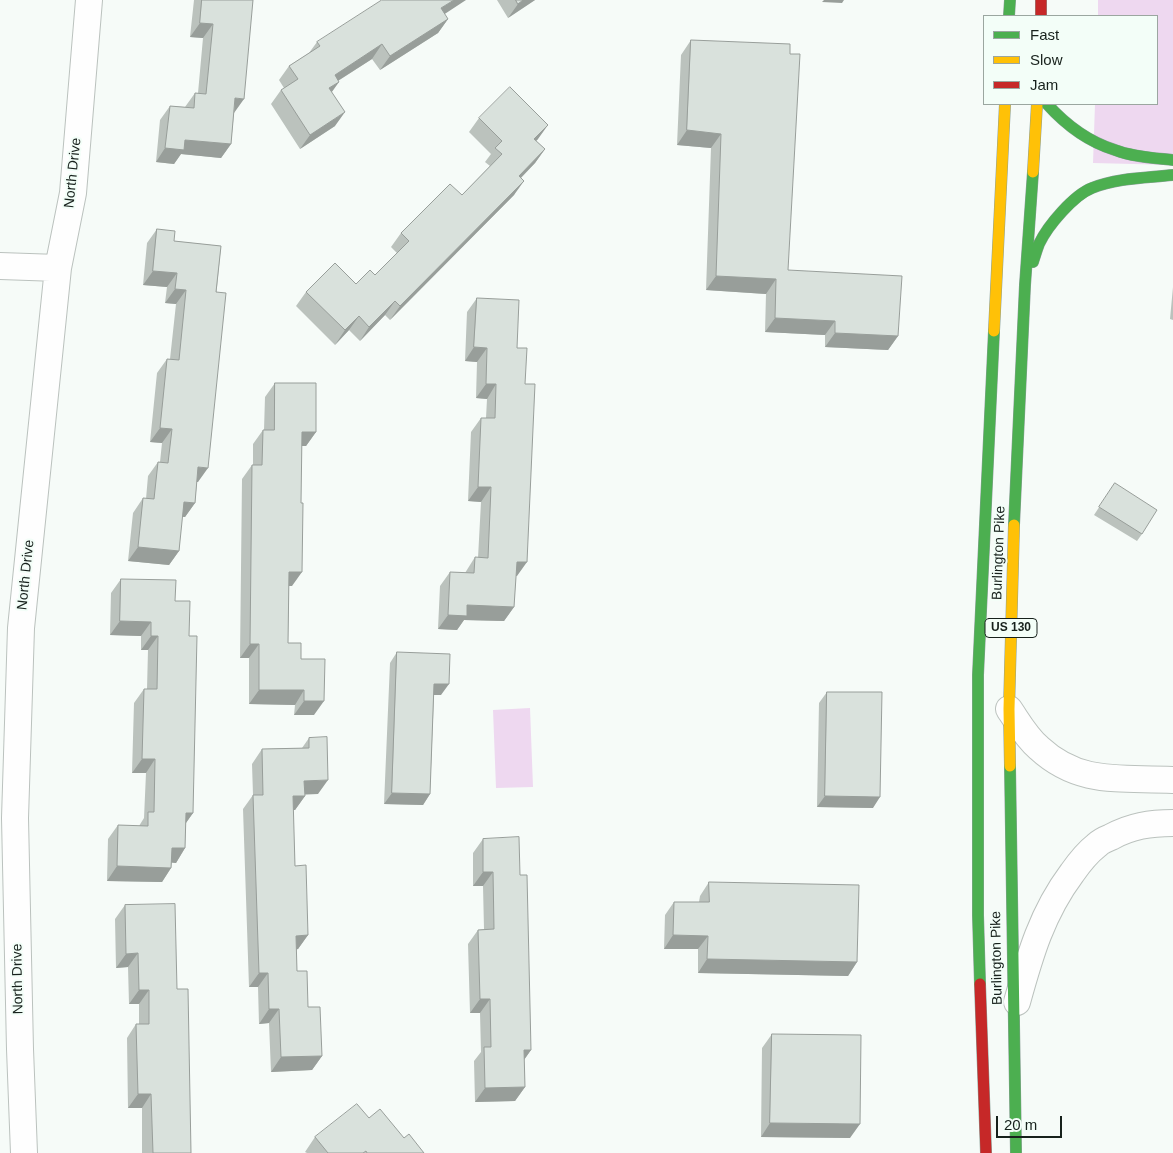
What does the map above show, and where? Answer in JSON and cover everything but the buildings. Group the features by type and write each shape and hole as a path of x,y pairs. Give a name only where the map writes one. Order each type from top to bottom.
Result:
{"highway":[{"path":"1009,15 1010,0"},
{"path":"1040,15 1041,0"},
{"name":"Burlington Pike","path":"986,1153 978,915 978,675 1005,105"},
{"name":"Burlington Pike","path":"1016,1153 1009,709 1016,469 1025,285 1037,105"},
{"path":"1047,105 1066,123 1103,146 1128,154 1173,160"},
{"path":"1025,285 1039,244 1046,232 1056,218 1081,194 1092,188 1118,181 1173,174"}],"street":[{"name":"North Drive","path":"24,1153 10,1049 21,628 58,268 73,193 89,0"},
{"path":"0,266 58,268"},
{"path":"1009,709 1027,736 1038,748 1067,768 1094,777 1173,780"},
{"path":"1013,1017 1038,934 1048,910 1061,887 1078,864 1098,844 1123,830 1152,823 1173,823"}],"shaded area":[{"path":"1098,0 1173,0 1173,165 1093,163 1095,105 1158,105 1158,15 1098,15"},
{"path":"530,708 533,787 496,788 493,710"}],"traffic: fast":[{"path":"1009,15 1010,0"},
{"path":"1048,105 1078,132 1105,147 1136,156 1173,160"},
{"path":"1014,525 1025,285 1033,172"},
{"path":"1033,262 1043,236 1062,212 1085,192 1111,182 1173,175"},
{"path":"980,984 978,915 978,675 994,331"},
{"path":"1010,766 1016,1153"}],"traffic: slow":[{"path":"994,331 1005,105"},
{"path":"1033,172 1037,105"},
{"path":"1010,766 1009,709 1014,525"}],"traffic: jam":[{"path":"1041,0 1041,15"},
{"path":"980,984 986,1153"}]}
